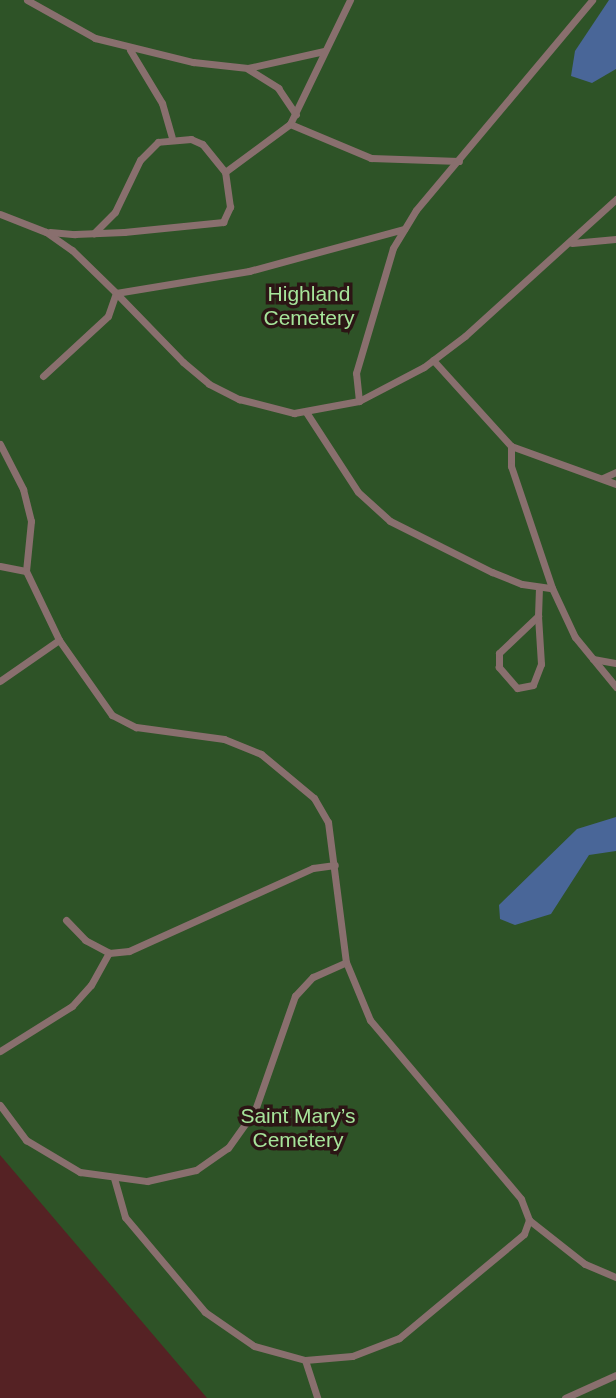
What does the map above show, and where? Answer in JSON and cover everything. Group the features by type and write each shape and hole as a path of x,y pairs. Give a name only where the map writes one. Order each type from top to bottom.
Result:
{"lane":[{"path":"28,0 65,25 130,50 248,68 324,51"},
{"path":"225,172 290,124 351,0"},
{"path":"359,401 359,359 381,279 405,229 592,0"},
{"path":"130,50 162,103 172,137"},
{"path":"248,68 278,88 296,115"},
{"path":"290,124 371,158 459,161"},
{"path":"46,232 93,233 223,222 230,207 225,172 202,144 172,137 148,149 115,212 93,233"},
{"path":"0,214 46,232 72,250 209,384 273,410 306,412 359,401 433,360 572,243 616,199"},
{"path":"116,293 249,271 405,229"},
{"path":"572,243 616,239"},
{"path":"44,376 108,316 116,293"},
{"path":"433,360 512,446 616,484"},
{"path":"306,412 358,492 390,521 454,555 539,587 552,588"},
{"path":"0,444 23,489 31,521 26,570 59,640 112,715 122,722 224,739 275,762 305,788 328,822 346,962 370,1020 521,1199 529,1220 585,1264 616,1277"},
{"path":"512,446 511,466 552,588 575,637 616,687"},
{"path":"603,478 616,472"},
{"path":"0,566 26,570"},
{"path":"538,615 499,653 499,667 517,688 533,685 541,664 539,587"},
{"path":"0,681 59,640"},
{"path":"592,659 616,663"},
{"path":"66,920 85,940 108,953 129,951 313,868 335,865"},
{"path":"0,1051 72,1006 91,985 108,953"},
{"path":"0,1105 26,1140 43,1153 80,1172 148,1181 195,1170 228,1148 255,1110 295,996 313,977 346,962"},
{"path":"114,1178 125,1217 205,1312 254,1346 305,1360 352,1356 399,1338 524,1234 529,1220"},
{"path":"305,1360 317,1398"},
{"path":"565,1398 616,1375"}],"green space":[{"path":"0,0 616,0 616,1398 207,1398 0,1155"}],"water":[{"path":"609,0 616,0 616,69 592,83 571,76 575,51"},
{"path":"616,817 616,851 589,855 551,914 515,925 500,919 499,905 577,829"}],"park label":[{"name":"Highland Cemetery","path":"309,306"},
{"name":"Saint Mary’s Cemetery","path":"298,1128"}]}
